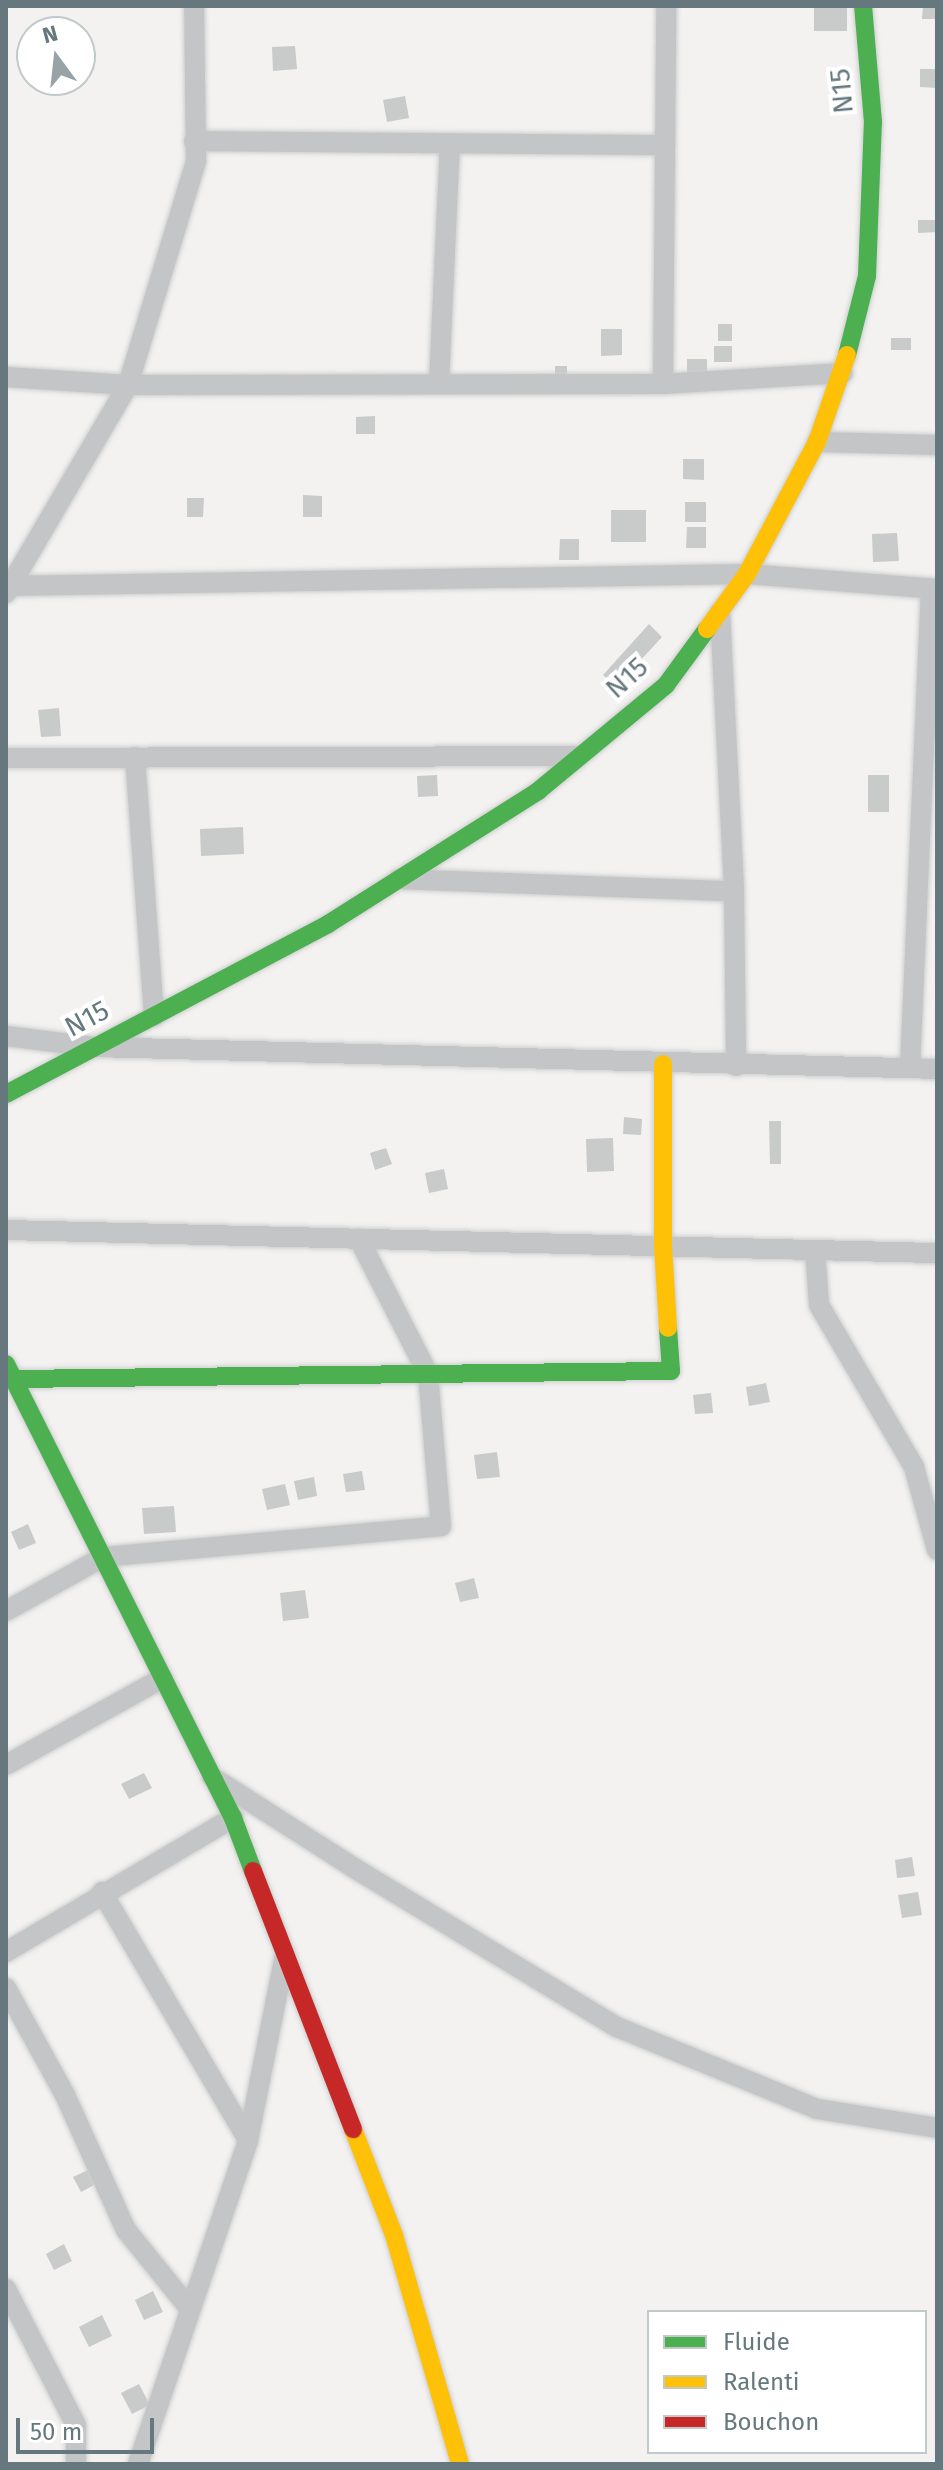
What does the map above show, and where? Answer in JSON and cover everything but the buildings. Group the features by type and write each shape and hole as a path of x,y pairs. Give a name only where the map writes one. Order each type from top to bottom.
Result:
{"street":[{"path":"7,588 128,385 196,161 194,6"},
{"path":"663,384 666,6"},
{"name":"N15","path":"6,1094 328,924 538,791 666,685 747,574 817,442 843,373 867,276 873,122 863,6"},
{"path":"194,141 665,145"},
{"path":"439,383 450,144"},
{"path":"6,377 128,385 663,384 843,373"},
{"path":"817,442 937,445"},
{"path":"7,588 747,574 934,589 910,1068"},
{"path":"720,612 734,891 736,1066"},
{"path":"6,758 579,756"},
{"path":"135,757 154,1016"},
{"path":"399,879 734,891"},
{"path":"6,1036 94,1047 937,1069"},
{"path":"460,2464 394,2235 233,1818 10,1371 428,1374 671,1371 663,1246 663,1064"},
{"path":"6,1230 937,1253"},
{"path":"6,1611 103,1557 441,1526 428,1374 359,1239"},
{"path":"815,1250 819,1305 914,1467 937,1550"},
{"path":"6,1765 163,1678"},
{"path":"212,1777 359,1871 617,2027 817,2109 937,2128"},
{"path":"6,1952 102,1892 233,1818"},
{"path":"102,1892 248,2140"},
{"path":"138,2464 248,2140 285,1955"},
{"path":"6,1988 65,2095 126,2230 189,2308"},
{"path":"6,2289 76,2425 76,2464"}],"traffic: fast":[{"path":"847,355 867,276 873,122 863,6"},
{"path":"6,1094 328,924 538,791 666,685 707,629"},
{"path":"13,1379 671,1371 668,1328"},
{"path":"6,1364 233,1818 253,1871"}],"traffic: slow":[{"path":"707,629 747,574 817,442 847,355"},
{"path":"663,1064 663,1246 668,1328"},
{"path":"353,2129 394,2235 460,2464"}],"traffic: jam":[{"path":"253,1871 353,2129"}]}
